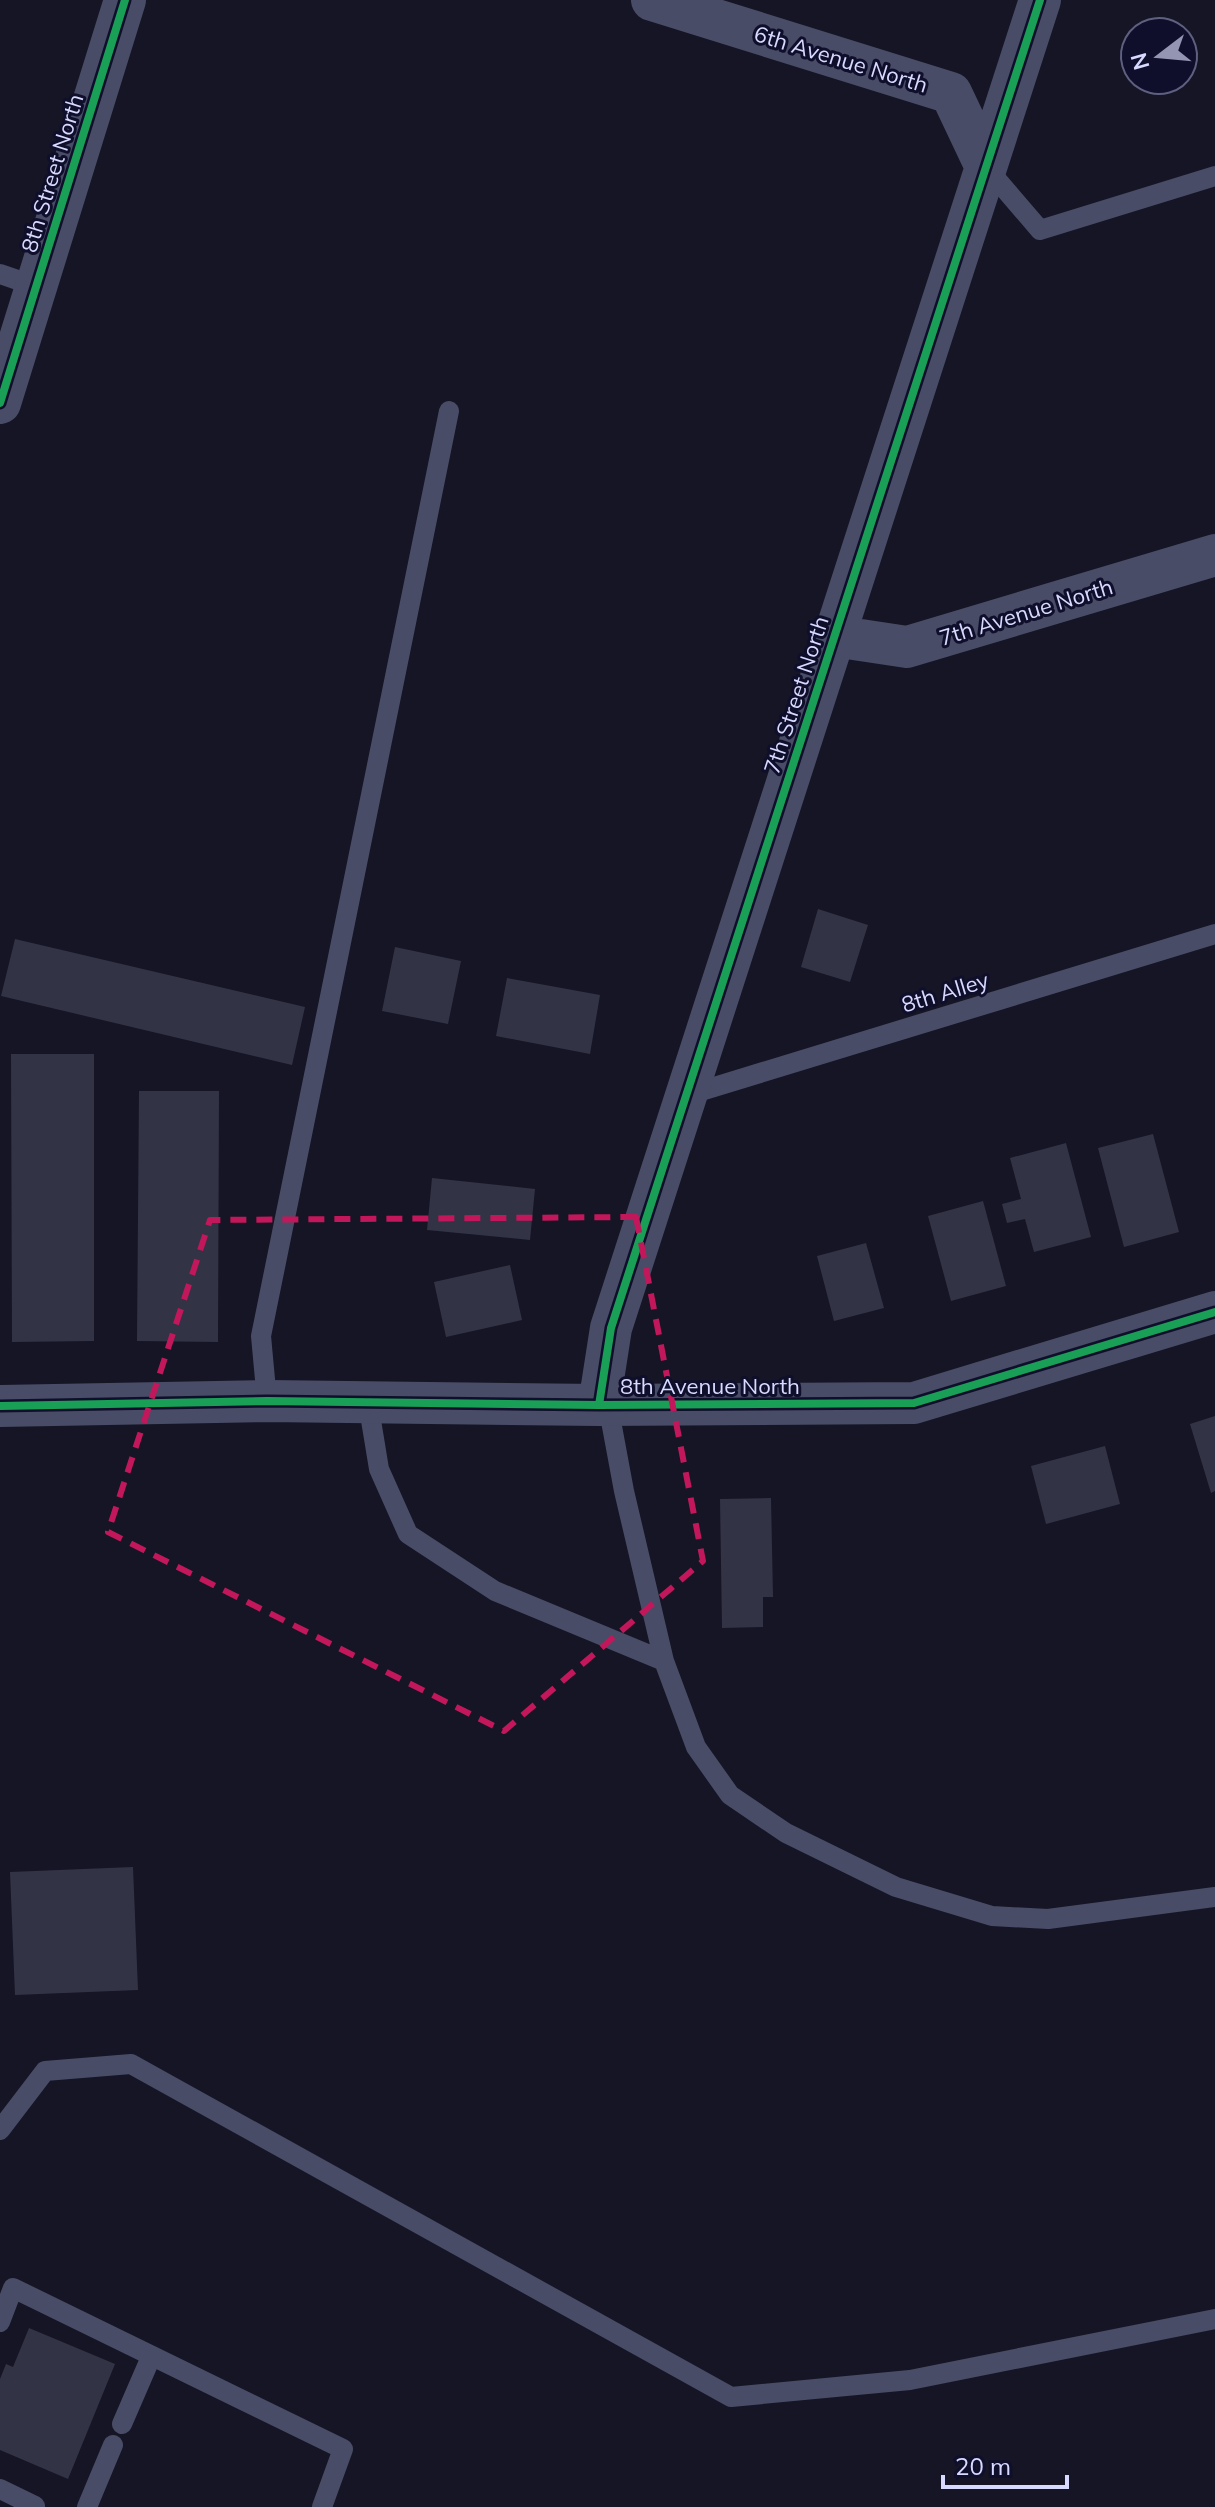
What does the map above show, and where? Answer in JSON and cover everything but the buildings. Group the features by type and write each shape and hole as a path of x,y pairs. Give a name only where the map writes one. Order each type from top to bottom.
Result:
{"street":[{"name":"8th Street North","path":"0,403 18,280 125,0"},
{"name":"6th Avenue North","path":"652,0 951,93 986,167"},
{"name":"7th Street North","path":"603,1405 611,1328 1040,0"},
{"name":"7th Avenue North","path":"834,636 907,647 1215,555"},
{"name":"8th Avenue North","path":"0,1406 267,1401 603,1405 914,1403 1215,1312"}],"lane":[{"path":"986,167 1040,230 1215,176"},
{"path":"267,1401 261,1336 449,411"},
{"name":"8th Alley","path":"688,1095 1215,934"},
{"path":"368,1402 379,1469 408,1534 495,1591 664,1661"},
{"path":"603,1405 664,1661 696,1747 730,1795 786,1833 896,1887 992,1916 1048,1919 1215,1897"},
{"path":"0,2130 45,2071 131,2064 731,2397 910,2380 1215,2319"},
{"path":"0,2322 6,2285 343,2449 322,2507"},
{"path":"122,2424 151,2357"},
{"path":"87,2507 113,2445"},
{"path":"0,2489 35,2506"}],"highlighted area":[{"path":"636,1217 703,1561 504,1731 108,1532 210,1220"}],"cycle path":[{"path":"0,403 125,0"},
{"path":"599,1405 611,1328 1040,0"},
{"path":"0,1406 267,1401 599,1405 914,1403 1215,1312"}]}
